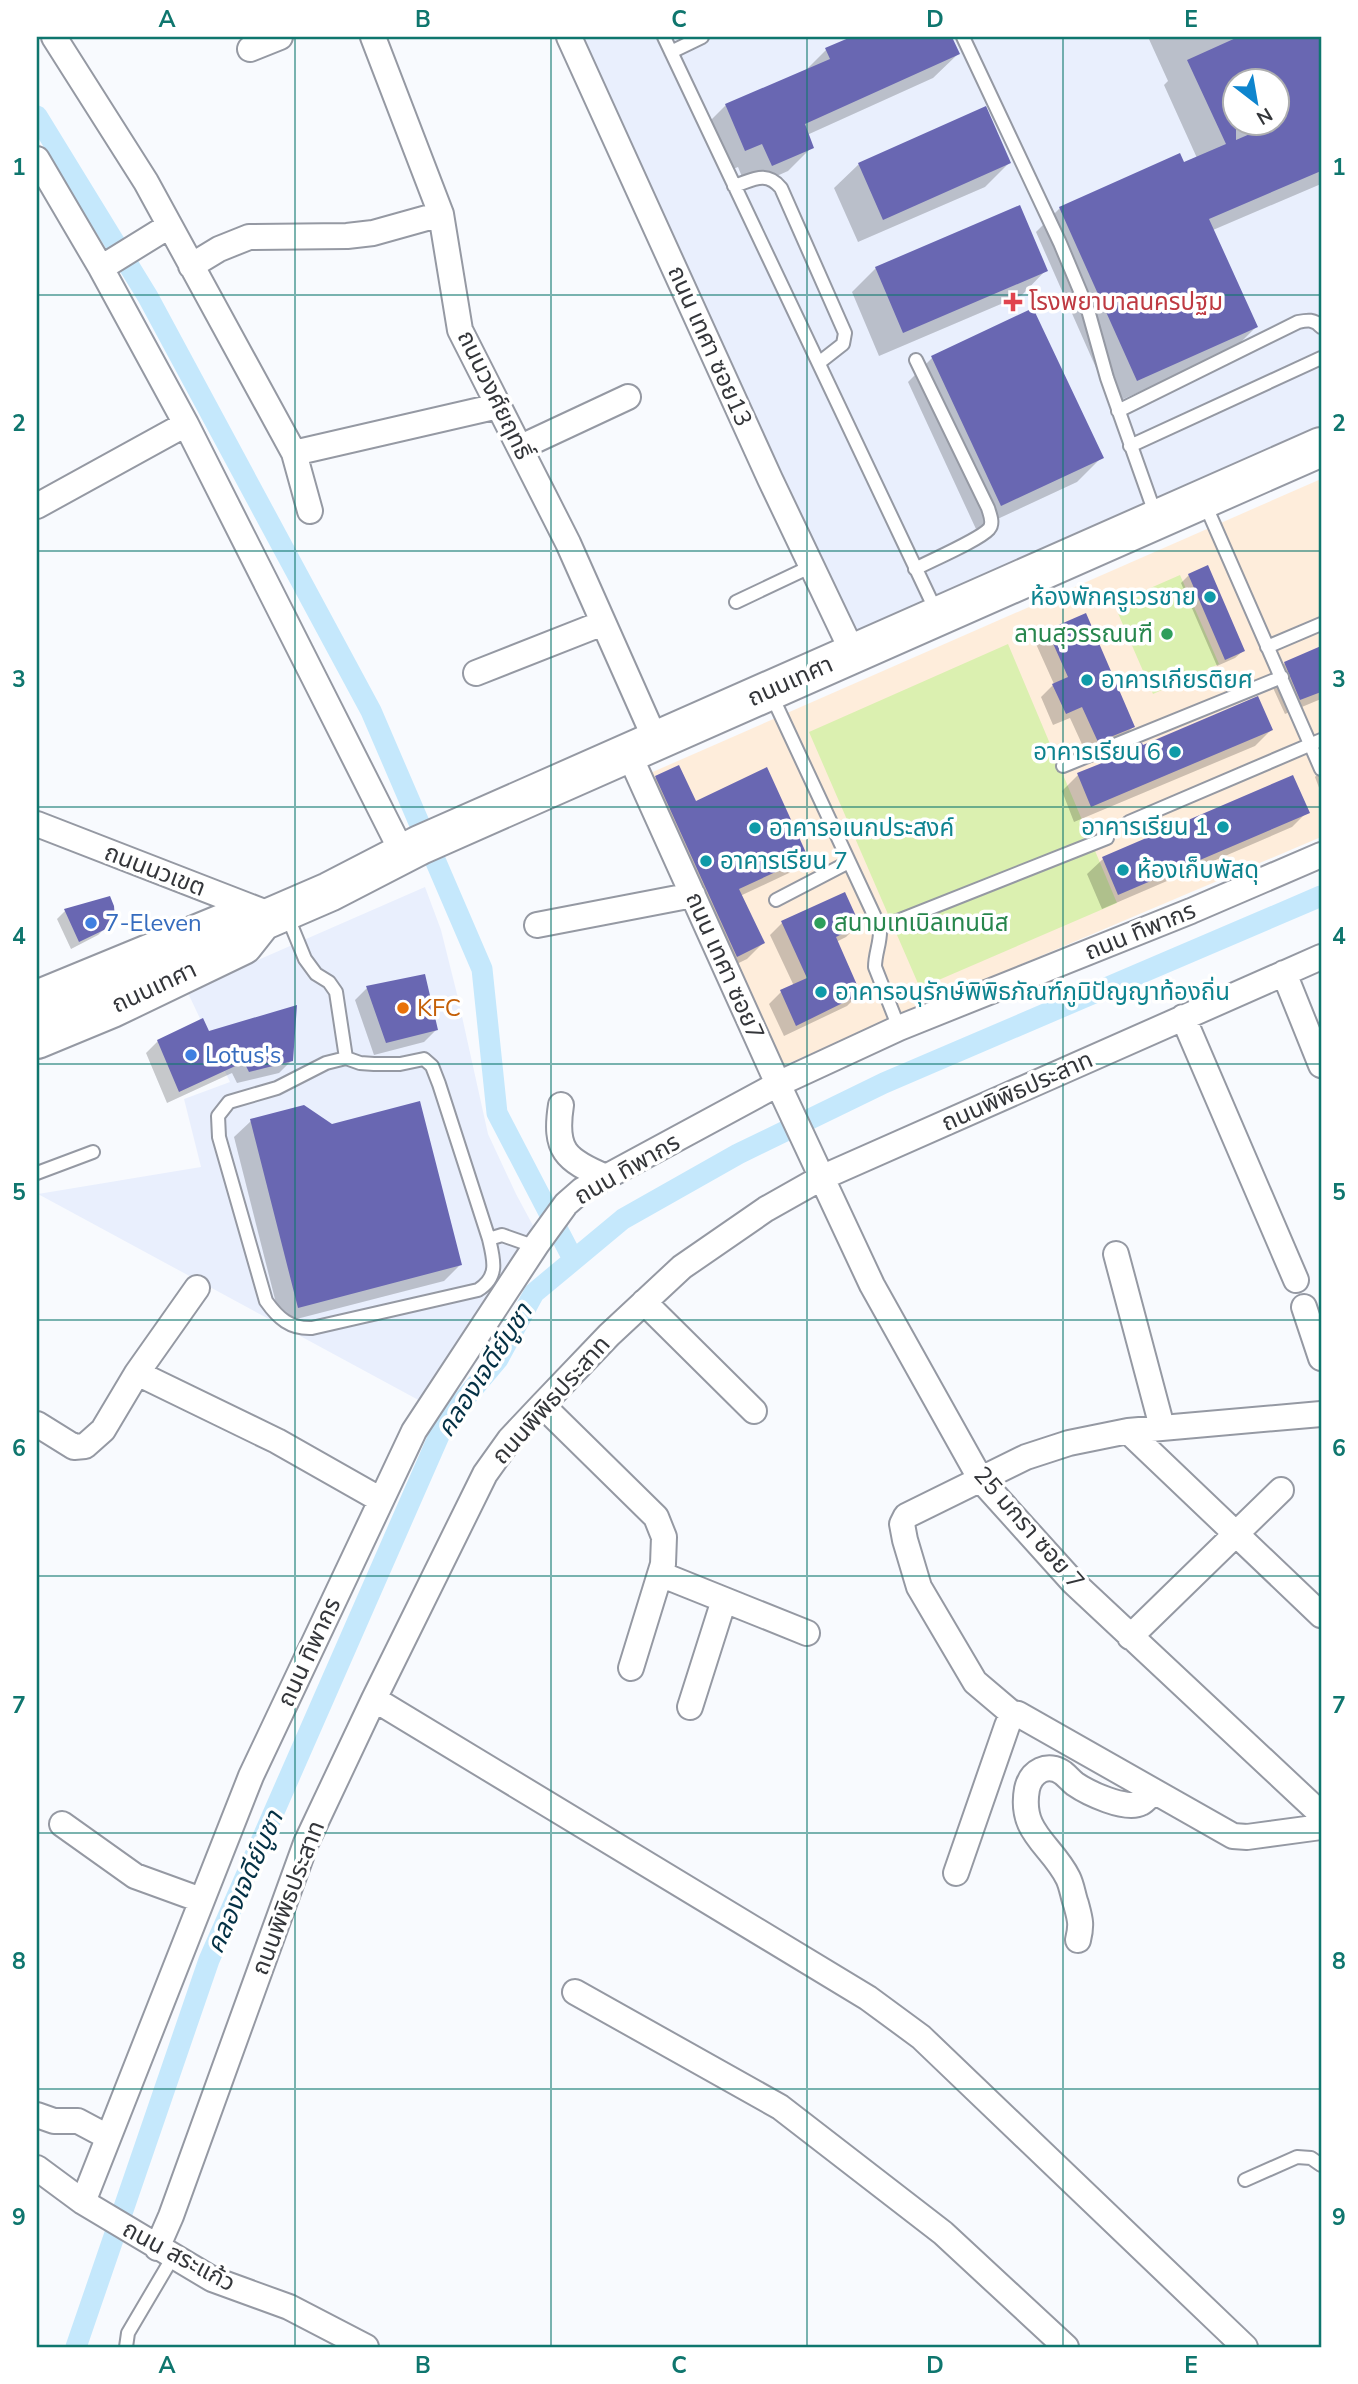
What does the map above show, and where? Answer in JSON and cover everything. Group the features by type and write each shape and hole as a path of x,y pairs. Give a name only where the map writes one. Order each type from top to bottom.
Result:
{"main road":[{"name":"ถนนเทศา","path":"37,1000 234,919 274,916 482,818 1321,447"},
{"name":"ถนนเทศา","path":"37,1039 112,1008 243,945 274,916"}],"street":[{"path":"54,37 146,182 294,453 310,511"},
{"path":"250,49 280,37"},
{"name":"ถนนวงศ์ยฤทธิ์","path":"373,37 441,214 460,330 568,543 603,623 643,747"},
{"name":"ถนน เทศา ซอย13","path":"569,37 853,653"},
{"path":"37,159 103,266 411,850"},
{"path":"191,265 219,249 249,237 347,236 373,233 441,214"},
{"path":"103,266 169,226"},
{"path":"521,447 628,397"},
{"path":"294,453 498,406"},
{"path":"37,506 186,424"},
{"path":"476,673 603,623"},
{"name":"ถนน เทศา ซอย7","path":"643,747 693,895 818,1169"},
{"name":"ถนนนวเขต","path":"37,824 274,916"},
{"name":"ถนน ทิพากร","path":"90,2206 108,2137 251,1776 381,1500 414,1431 536,1245 566,1204 606,1177 782,1093 899,1028 1191,911 1321,855"},
{"path":"537,925 693,895"},
{"name":"ถนนพิพิธประสาท","path":"158,2247 306,1843 485,1474 510,1439 643,1302 682,1267 818,1169 1321,957"},
{"path":"1284,973 1321,1065"},
{"path":"1182,1017 1296,1280"},
{"path":"561,1105 557,1130 563,1149 583,1168 606,1177"},
{"name":"25 มกรา ซอย 7","path":"818,1169 872,1285 981,1480 1073,1581 1130,1637 1321,1814"},
{"path":"1116,1254 1162,1427"},
{"path":"37,1424 74,1447 85,1446 103,1430 137,1373 197,1288"},
{"path":"643,1302 754,1411"},
{"path":"1304,1307 1321,1358"},
{"path":"137,1373 276,1441 381,1500"},
{"path":"542,1405 656,1517 664,1537 663,1564 631,1668"},
{"path":"1321,1414 1162,1427 1069,1443 1026,1457 906,1516 902,1524 919,1587 975,1682 1014,1715 1018,1714 1035,1722 1233,1836 1247,1837 1321,1827"},
{"path":"1128,1431 1321,1615"},
{"path":"1130,1637 1280,1490"},
{"path":"660,1574 807,1633"},
{"path":"690,1707 724,1600"},
{"path":"374,1699 868,1998 921,2037 1245,2347"},
{"path":"956,1873 1007,1726 1014,1715"},
{"path":"1078,1940 1082,1925 1069,1879 1030,1827 1025,1808 1027,1786 1033,1775 1041,1769 1050,1768 1062,1772 1075,1784 1094,1795 1132,1806 1142,1803 1153,1792"},
{"path":"62,1824 135,1876 201,1900"},
{"path":"575,1992 780,2107 943,2233 1066,2347"},
{"path":"37,2115 54,2121 78,2122 108,2137"},
{"name":"ถนน สระแก้ว","path":"37,2168 90,2206 212,2279 289,2306 366,2347"}],"lane":[{"path":"664,37 938,615"},
{"path":"671,52 702,37"},
{"path":"963,37 1060,243 1088,310 1118,411 1157,519"},
{"path":"734,186 767,177 774,179 781,188 845,333 843,344 820,362"},
{"path":"1118,411 1298,322 1308,320 1317,322 1321,327"},
{"path":"1130,446 1321,358"},
{"path":"915,569 981,534 989,529 992,521 916,360"},
{"path":"1203,499 1267,647 1316,742 1321,769"},
{"path":"736,602 812,566"},
{"path":"1267,647 1321,624"},
{"path":"1063,766 1282,677"},
{"path":"770,690 880,928 875,967 899,1028"},
{"path":"1129,822 1316,742"},
{"path":"880,928 1107,838"},
{"path":"776,900 849,862"},
{"path":"274,916 316,974 329,982 336,992 345,1058"},
{"path":"345,1058 374,1064 400,1064 424,1059 432,1066 489,1239 493,1255 492,1278 478,1290 312,1328 301,1328 289,1325 275,1314 265,1301 219,1137 218,1116 229,1102 277,1088 326,1063 345,1058"},
{"path":"37,1173 93,1152"},
{"path":"489,1239 502,1236 536,1245"},
{"path":"1245,2180 1297,2157 1311,2158 1321,2165"},
{"path":"126,2347 128,2333 158,2247"}],"shaded area":[{"name":"โรงพยาบาลนครปฐม","path":"582,37 1321,37 1321,433 855,637"},
{"path":"1321,479 1321,837 775,1069 639,778"},
{"path":"425,887 441,930 488,1134 537,1233 424,1403 38,1194 201,1167 184,1099 230,1082 187,991"}],"green space":[{"name":"ลานสุวรรณนฑี","path":"1180,575 1219,664 1153,694 1114,604"},
{"path":"1008,644 1117,903 920,988 809,732"}],"building":[{"path":"851,37 952,37 960,54 805,124 814,148 772,166 762,144 745,151 725,104 830,59 825,48"},
{"path":"1238,37 1321,37 1321,171 1209,219 1258,327 1137,381 1059,207 1180,153 1184,162 1226,144 1222,136 1236,136 1236,140 1245,136 1292,136 1292,66 1222,66 1222,135 1187,60"},
{"path":"986,106 1011,163 883,220 858,163"},
{"path":"1020,205 1048,271 903,333 875,267"},
{"path":"1033,308 1104,458 1001,506 931,356"},
{"name":"ห้องพักครูเวรชาย","path":"1208,565 1245,651 1225,660 1188,574"},
{"name":"อาคารเกียรติยศ","path":"1086,613 1135,727 1098,742 1082,707 1066,714 1052,684 1068,677 1047,630"},
{"path":"1321,646 1321,692 1300,700 1284,662"},
{"name":"อาคารเรียน 6","path":"1258,696 1273,730 1091,807 1077,773 1107,761 1105,758 1142,743 1143,745"},
{"path":"679,765 696,801 767,767 808,857 739,889 765,943 737,957 655,776"},
{"name":"อาคารเรียน 1","path":"1293,775 1310,813 1118,895 1102,857"},
{"path":"845,892 860,925 836,937 861,994 796,1026 780,990 807,978 781,921"},
{"name":"7-Eleven","path":"110,896 115,919 108,928 79,942 64,909"},
{"name":"KFC","path":"425,974 438,1030 386,1043 366,986"},
{"path":"297,1005 293,1061 249,1072 244,1062 179,1092 157,1040 203,1018 209,1031"},
{"path":"420,1101 462,1265 298,1308 250,1119 304,1105 332,1124"}],"waterway":[{"path":"37,116 148,297 371,711 482,969 497,1113 573,1259"},
{"name":"คลองเจดีย์บูชา","path":"76,2347 209,1960 445,1422 498,1359 534,1293 623,1219 738,1154 884,1083 1321,896"}],"place":[{"name":"โรงพยาบาลนครปฐม","path":"1013,302"},
{"name":"ห้องพักครูเวรชาย","path":"1210,597"},
{"name":"ลานสุวรรณนฑี","path":"1167,634"},
{"name":"อาคารเกียรติยศ","path":"1087,680"},
{"name":"อาคารเรียน 6","path":"1175,752"},
{"name":"อาคารเรียน 1","path":"1223,827"},
{"name":"อาคารอเนกประสงค์","path":"755,828"},
{"name":"อาคารเรียน 7","path":"706,861"},
{"name":"ห้องเก็บพัสดุ","path":"1123,870"},
{"name":"7-Eleven","path":"91,923"},
{"name":"สนามเทเบิลเทนนิส","path":"820,923"},
{"name":"อาคารอนุรักษ์พิพิธภัณฑ์ภูมิปัญญาท้องถิ่น","path":"821,992"},
{"name":"KFC","path":"403,1008"},
{"name":"Lotus's","path":"191,1055"}]}
